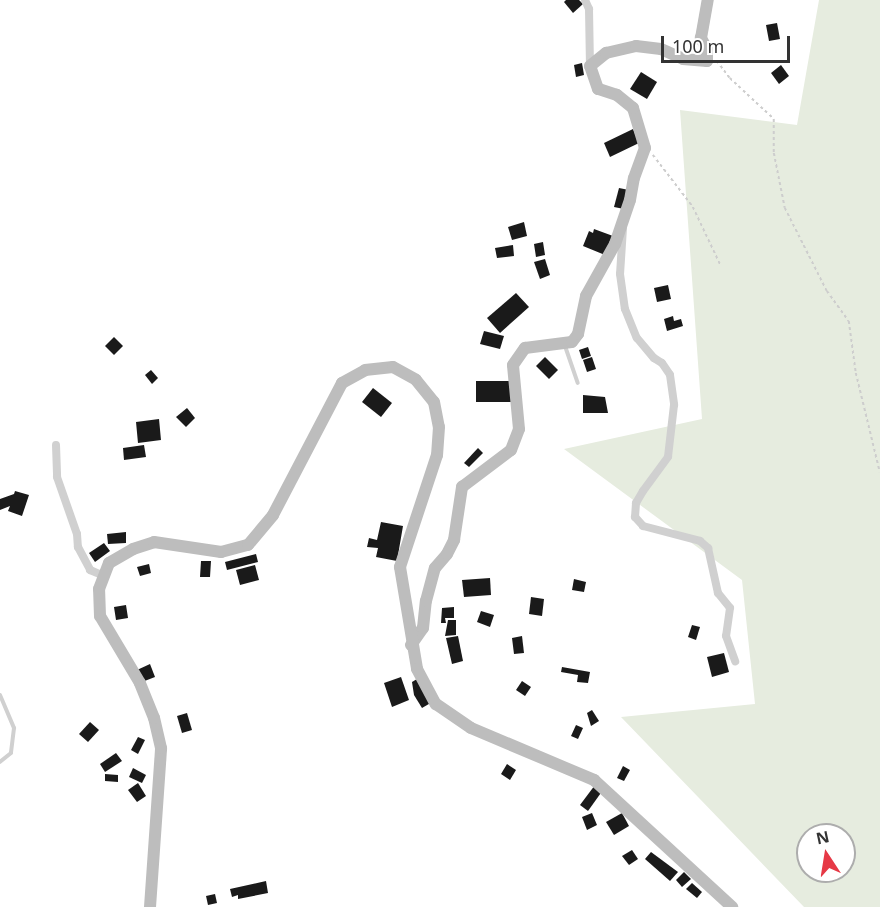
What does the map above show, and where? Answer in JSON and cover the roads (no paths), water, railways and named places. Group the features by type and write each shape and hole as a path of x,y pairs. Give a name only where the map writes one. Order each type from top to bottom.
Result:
{"main road":[{"path":"411,645 423,628 426,601 435,568 447,554 454,540 462,487 511,450 519,429 513,364 525,348 572,342 578,334 586,296 615,244 645,148 633,108 617,95 598,89 590,66 606,53 636,46 661,49 683,59 707,61 707,49 701,38 708,0"},
{"path":"150,907 161,748 154,718 140,683 100,616 99,589 109,564 133,549 154,542 220,552 248,545 273,515 342,383 365,370 393,367 416,380 434,402 440,426 437,455 400,567 411,645 417,669 436,704 471,728 594,780 732,907"}],"street":[{"path":"585,0 589,9 590,66"},
{"path":"624,215 620,273 625,309 637,338 654,358 662,363 670,375 674,405 668,457 642,491 636,503 635,517 643,526 700,541 708,548 718,593 730,608 726,636 735,661"},
{"path":"57,445 57,477 77,534 78,547 90,570 104,576"}],"lane":[{"path":"564,343 578,383"},
{"path":"0,695 14,728 11,753 0,762"}]}
